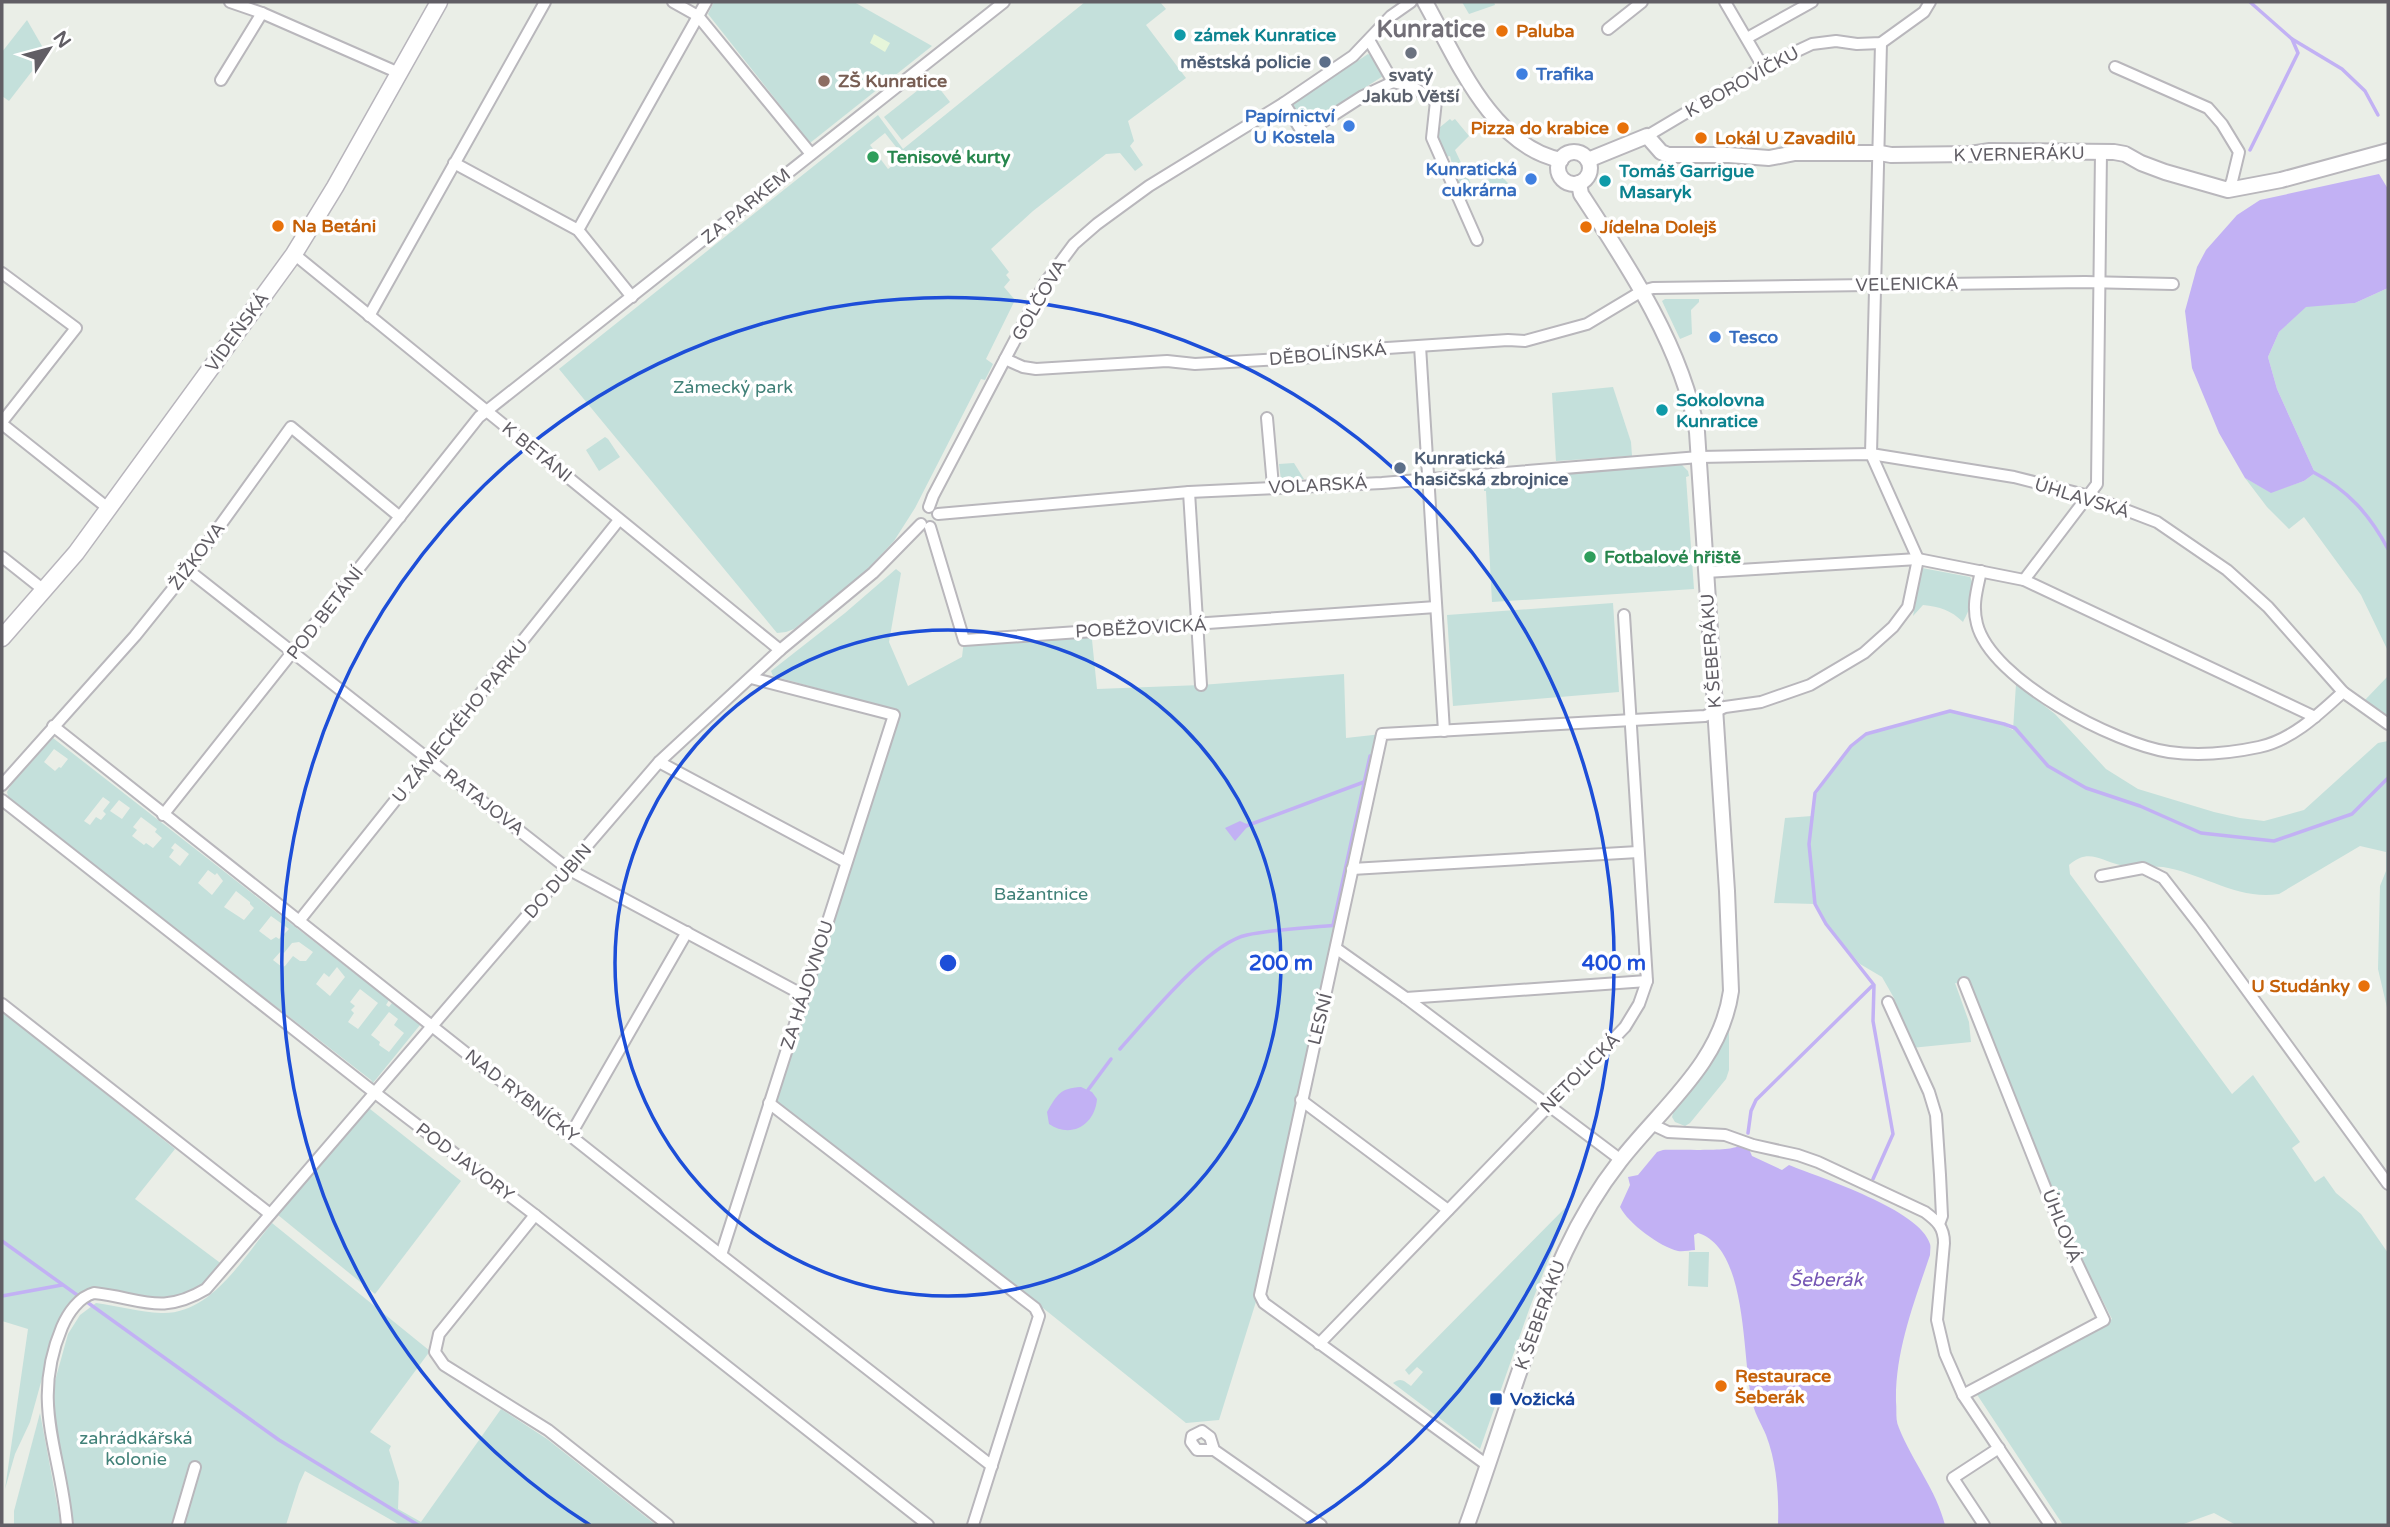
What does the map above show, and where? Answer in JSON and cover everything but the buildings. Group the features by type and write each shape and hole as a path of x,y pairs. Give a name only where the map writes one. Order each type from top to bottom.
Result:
{"main road":[{"name":"VÍDEŇSKÁ","path":"2,638 45,591 109,509 294,254 335,187 439,2"}],"street":[{"path":"230,2 262,13 399,73"},
{"path":"369,316 545,2"},
{"path":"673,2 698,16 811,154"},
{"path":"578,230 706,2"},
{"name":"ZA PARKEM","path":"488,411 1004,2"},
{"path":"1393,82 1369,40 1391,16 1410,2"},
{"path":"1425,2 1481,101 1530,149 1561,160"},
{"path":"1608,29 1643,2"},
{"path":"1725,2 1763,67"},
{"path":"1746,38 1812,2"},
{"path":"1420,346 1444,731 1705,716 1725,708 1761,702 1810,685 1864,653 1894,627 1908,607 1918,559 1871,454 1881,43 1924,12 1930,2"},
{"path":"221,80 262,13"},
{"name":"GOLČOVA","path":"933,511 933,496 1005,359 1045,284 1074,244 1149,186 1284,103 1353,56 1369,40"},
{"name":"K BOROVÍČKU","path":"1588,160 1647,136 1763,67 1812,44 1836,41 1881,43"},
{"path":"2115,67 2208,108 2222,124 2239,152 2228,190"},
{"path":"1284,103 1301,130 1307,132 1363,96 1393,82 1410,86 1436,101 1432,138 1477,240"},
{"name":"K VERNERÁKU","path":"1647,136 1661,152 1668,155 1769,158 1795,153 1970,155 1990,151 2126,154 2158,170 2228,190 2281,180 2388,151"},
{"path":"1574,152 1582,154 1588,160 1589,172 1579,183 1570,183 1563,178 1558,167 1567,154 1574,152"},
{"path":"2024,580 2097,484 2101,152"},
{"path":"454,163 578,230 632,297"},
{"name":"K ŠEBERÁKU","path":"1467,1525 1564,1250 1585,1210 1620,1160 1702,1065 1724,1021 1729,1001 1730,947 1699,457 1693,408 1685,384 1642,291 1581,194 1579,183"},
{"name":"K BETÁNI","path":"294,254 780,650"},
{"path":"2,272 76,328 3,418 109,509"},
{"name":"VELENICKÁ","path":"1642,291 1677,287 2100,282 2173,284"},
{"name":"DĚBOLÍNSKÁ","path":"1005,359 1023,368 1036,369 1167,361 1195,364 1313,357 1326,352 1525,341 1589,323 1642,291"},
{"name":"POD BETÁNÍ","path":"163,815 479,417 488,411"},
{"path":"1267,418 1273,486"},
{"name":"ŽIŽKOVA","path":"2,785 135,636 188,570 291,427 400,517"},
{"name":"ÚHLAVSKÁ","path":"1699,457 1871,454 2014,477 2089,496 2157,523 2227,570 2268,607 2343,692 2388,724"},
{"name":"VOLARSKÁ","path":"933,511 1273,486 1382,483 1699,457"},
{"path":"1189,492 1201,685"},
{"path":"780,650 873,573 925,525 936,523 933,511 924,508 919,513 925,525"},
{"name":"U ZÁMECKÉHO PARKU","path":"299,921 619,520"},
{"name":"POBĚŽOVICKÁ","path":"925,525 964,640 1436,607"},
{"path":"2,557 45,591"},
{"path":"1706,572 1918,559 2024,580 2315,717"},
{"name":"RATAJOVA","path":"188,570 568,869 805,996"},
{"path":"1981,571 1973,607 1977,627 1991,651 2022,681 2075,718 2138,743 2169,752 2196,753 2226,752 2262,746 2283,738 2315,717 2343,692"},
{"name":"NETOLICKÁ","path":"1319,1344 1625,1027 1639,1004 1647,981 1624,615"},
{"name":"DO DUBIN","path":"66,1525 50,1435 47,1391 60,1332 77,1304 87,1295 103,1294 160,1305 189,1299 206,1289 659,762 780,650"},
{"name":"ZA HÁJOVNOU","path":"721,1255 894,715 751,678"},
{"name":"NAD RYBNÍČKY","path":"53,726 992,1466"},
{"name":"LESNÍ","path":"1319,1344 1264,1303 1260,1295 1263,1280 1382,734 1444,731"},
{"path":"659,762 846,862"},
{"name":"POD JAVORY","path":"2,800 928,1525"},
{"path":"1352,869 1638,852"},
{"path":"2101,876 2143,868 2163,878 2388,1184"},
{"path":"570,1134 687,932"},
{"path":"1337,949 1620,1160"},
{"path":"1406,998 1647,981"},
{"name":"ÚHLOVÁ","path":"1964,983 2066,1240 2104,1320 1964,1395"},
{"path":"1888,1002 1936,1115 1941,1188 1940,1224"},
{"path":"2,1004 270,1214"},
{"path":"1301,1100 1448,1210"},
{"path":"769,1103 1035,1308 1039,1316 973,1525"},
{"path":"1651,1124 1668,1132 1717,1133 1818,1162 1913,1206 1940,1224 1944,1243 1937,1320 1945,1354 1964,1395 2050,1525"},
{"path":"535,1215 439,1334 435,1352 444,1365 548,1430 668,1525"},
{"path":"1319,1344 1487,1465"},
{"path":"1984,1525 1953,1478 1999,1448"},
{"path":"1214,1450 1321,1525"},
{"path":"178,1525 195,1467"}],"green space":[{"name":"ZŠ Kunratice","path":"714,2 854,2 932,46 810,143 708,14"},
{"name":"Zámecký park","path":"1085,2 1160,2 1166,9 1146,25 1186,78 1128,121 1134,141 1130,146 1143,165 1135,171 1120,153 1106,154 1033,211 991,249 1009,272 1006,275 1010,280 1004,287 1015,300 986,359 993,364 985,380 981,379 915,508 894,541 862,575 794,629 777,633 559,369 878,115 903,149","holes":["885,133 904,157 888,169 870,145"]},
{"path":"1462,2 1494,2 1495,5 1469,14"},
{"path":"27,20 46,53 9,101 2,96 2,52"},
{"path":"1368,54 1372,56 1383,76 1312,122 1299,117 1293,104"},
{"path":"932,79 950,102 902,140 884,117"},
{"path":"1450,119 1455,119 1469,136 1455,150 1474,190 1460,197 1454,182 1462,178 1458,170 1454,172 1450,156 1443,158 1437,137 1439,128"},
{"path":"1499,174 1508,183 1494,198 1486,181"},
{"path":"2388,288 2388,651 2361,595 2304,517 2289,529 2267,507 2245,478 2271,492 2304,481 2315,473 2277,389 2268,357 2279,332 2306,306 2355,303"},
{"path":"1699,299 1691,310 1692,334 1680,339 1662,301"},
{"path":"1613,387 1631,442 1632,456 1556,461 1552,393"},
{"path":"605,437 620,457 599,471 586,450"},
{"path":"1294,463 1304,479 1281,480 1279,464"},
{"name":"Fotbalové hřiště","path":"1682,465 1689,476 1686,477 1694,589 1492,602 1484,486 1515,478"},
{"path":"1922,568 1970,577 1973,594 1963,622 1945,610 1923,605 1913,616"},
{"name":"Bažantnice","path":"896,569 901,573 889,642 908,686 962,657 964,640 1091,630 1097,689 1201,685 1344,674 1346,738 1382,734 1301,1100 1292,1122 1259,1292 1219,1420 1186,1423 1043,1308 1035,1308 769,1103 895,710 773,676 771,671"},
{"path":"1613,603 1619,692 1453,706 1447,615"},
{"path":"2388,676 2388,718 2364,701"},
{"path":"2016,684 2055,714 2106,769 2138,789 2240,818 2264,821 2304,810 2378,743 2388,741 2388,1012 2378,969 2380,886 2386,871 2386,852 2360,846 2279,894 2264,895 2249,894 2163,867 2125,866 2088,856 2069,865 2070,874 2232,1094 2253,1075 2300,1142 2292,1148 2315,1182 2324,1176 2336,1193 2361,1214 2388,1253 2388,1525 2236,1525 2214,1513 2181,1525 2063,1525 1976,1393 2086,1336 2112,1319 2069,1234 1969,986 1955,983 1969,1022 1971,1042 1911,1048 1894,998 1882,977 1860,964 1826,924 1815,904 1774,903 1785,818 1812,816 1815,796 1851,746 1866,734 1950,711 2001,724 2013,730"},
{"path":"53,738 389,1000 386,1005 389,1007 392,1003 420,1025 373,1083 9,800 7,792","holes":["54,749 68,759 55,771 44,762","103,797 110,802 103,811 106,814 101,820 96,817 90,825 84,821","119,800 130,808 122,819 110,811","141,817 157,829 155,832 162,838 153,848 132,836 137,830 133,827","175,843 189,854 180,866 169,857","208,870 215,875 217,873 223,881 212,895 198,883","236,891 254,908 244,920 224,907","271,916 289,929 279,939 276,937 271,940 259,931","299,942 313,952 306,961 300,961 293,956 282,967 273,960 281,951 284,953 292,943","337,967 345,977 330,996 316,984 324,973 329,977","360,989 378,1003 358,1029 348,1022 354,1013 351,1010 355,1006 350,1002","389,1012 398,1019 394,1025 404,1033 389,1052 379,1045 380,1042 371,1035"]},
{"path":"2,1011 175,1149 135,1199 223,1265 200,1288 175,1299 129,1295 99,1287 80,1294 72,1303 51,1346 30,1422 15,1454 5,1489 28,1329 2,1321"},
{"path":"1729,1026 1729,1070 1726,1079 1690,1123 1685,1126 1675,1122 1672,1117 1674,1110 1706,1071"},
{"path":"370,1109 461,1181 375,1294 278,1215"},
{"path":"1571,1202 1530,1307 1480,1449 1393,1383 1400,1380 1411,1386 1423,1372 1417,1367 1409,1375 1405,1370"},
{"name":"zahrádkářská kolonie","path":"272,1223 430,1351 370,1432 391,1446 389,1450 399,1482 398,1509 421,1522 501,1409 547,1439 656,1525 400,1525 305,1471 286,1525 71,1525 55,1436 53,1388 68,1334 80,1315 96,1303 161,1313 179,1311 195,1305 224,1282"},
{"path":"1689,1252 1709,1252 1708,1287 1688,1286"},
{"path":"40,1413 61,1525 14,1525 14,1511"}],"sand":[{"path":"874,34 890,43 885,52 870,43"}],"water":[{"path":"2379,174 2388,189 2388,288 2355,303 2306,307 2279,332 2268,357 2277,389 2315,473 2304,481 2271,493 2245,478 2219,433 2192,368 2185,311 2197,267 2206,250 2237,215 2260,200"},
{"path":"1240,821 1249,825 1235,841 1225,828"},
{"path":"1081,1087 1092,1092 1097,1099 1092,1116 1087,1122 1073,1130 1049,1124 1047,1112 1057,1097 1068,1089"},
{"name":"Šeberák","path":"1738,1146 1749,1149 1752,1156 1782,1170 1789,1165 1890,1207 1923,1231 1930,1244 1930,1255 1902,1346 1896,1415 1905,1441 1936,1500 1945,1525 1778,1525 1775,1468 1770,1446 1753,1405 1740,1309 1727,1261 1715,1243 1698,1233 1694,1235 1695,1250 1678,1251 1662,1245 1637,1227 1620,1207 1630,1185 1628,1177 1638,1175 1657,1152"}],"waterway":[{"path":"2250,2 2292,39 2298,53 2250,150"},
{"path":"2292,39 2342,69 2365,91 2378,115"},
{"path":"2313,472 2357,504 2388,549"},
{"path":"1873,1179 1893,1134 1873,1021 1874,985 1826,924 1815,904 1809,844 1815,793 1851,746 1866,734 1950,711 2004,724 2015,728 2048,766 2086,788 2140,806 2201,833 2274,841 2352,814 2388,778"},
{"path":"1333,925 1370,756"},
{"path":"1246,826 1364,782"},
{"path":"1120,1049 1179,984 1214,952 1231,941 1258,933 1338,925"},
{"path":"1748,1133 1751,1111 1756,1100 1872,986"},
{"path":"1088,1090 1111,1059"},
{"path":"2,1241 279,1440 418,1525"},
{"path":"2,1296 62,1285"}],"place":[{"name":"Paluba","path":"1502,31"},
{"name":"zámek Kunratice","path":"1180,35"},
{"name":"svatý Jakub Větší","path":"1411,53"},
{"name":"městská policie","path":"1325,62"},
{"name":"Trafika","path":"1522,74"},
{"name":"ZŠ Kunratice","path":"824,81"},
{"name":"Papírnictví U Kostela","path":"1349,126"},
{"name":"Pizza do krabice","path":"1623,128"},
{"name":"Lokál U Zavadilů","path":"1701,138"},
{"name":"Tenisové kurty","path":"873,157"},
{"name":"Kunratická cukrárna","path":"1531,179"},
{"name":"Tomáš Garrigue Masaryk","path":"1605,181"},
{"name":"Na Betáni","path":"278,226"},
{"name":"Jídelna Dolejš","path":"1586,227"},
{"name":"Tesco","path":"1715,337"},
{"name":"Sokolovna Kunratice","path":"1662,410"},
{"name":"Kunratická hasičská zbrojnice","path":"1400,468"},
{"name":"Fotbalové hřiště","path":"1590,557"},
{"name":"U Studánky","path":"2364,986"},
{"name":"Restaurace Šeberák","path":"1721,1386"},
{"name":"Vožická","path":"1496,1399"}],"district":[{"name":"Kunratice","path":"1431,29"}]}
